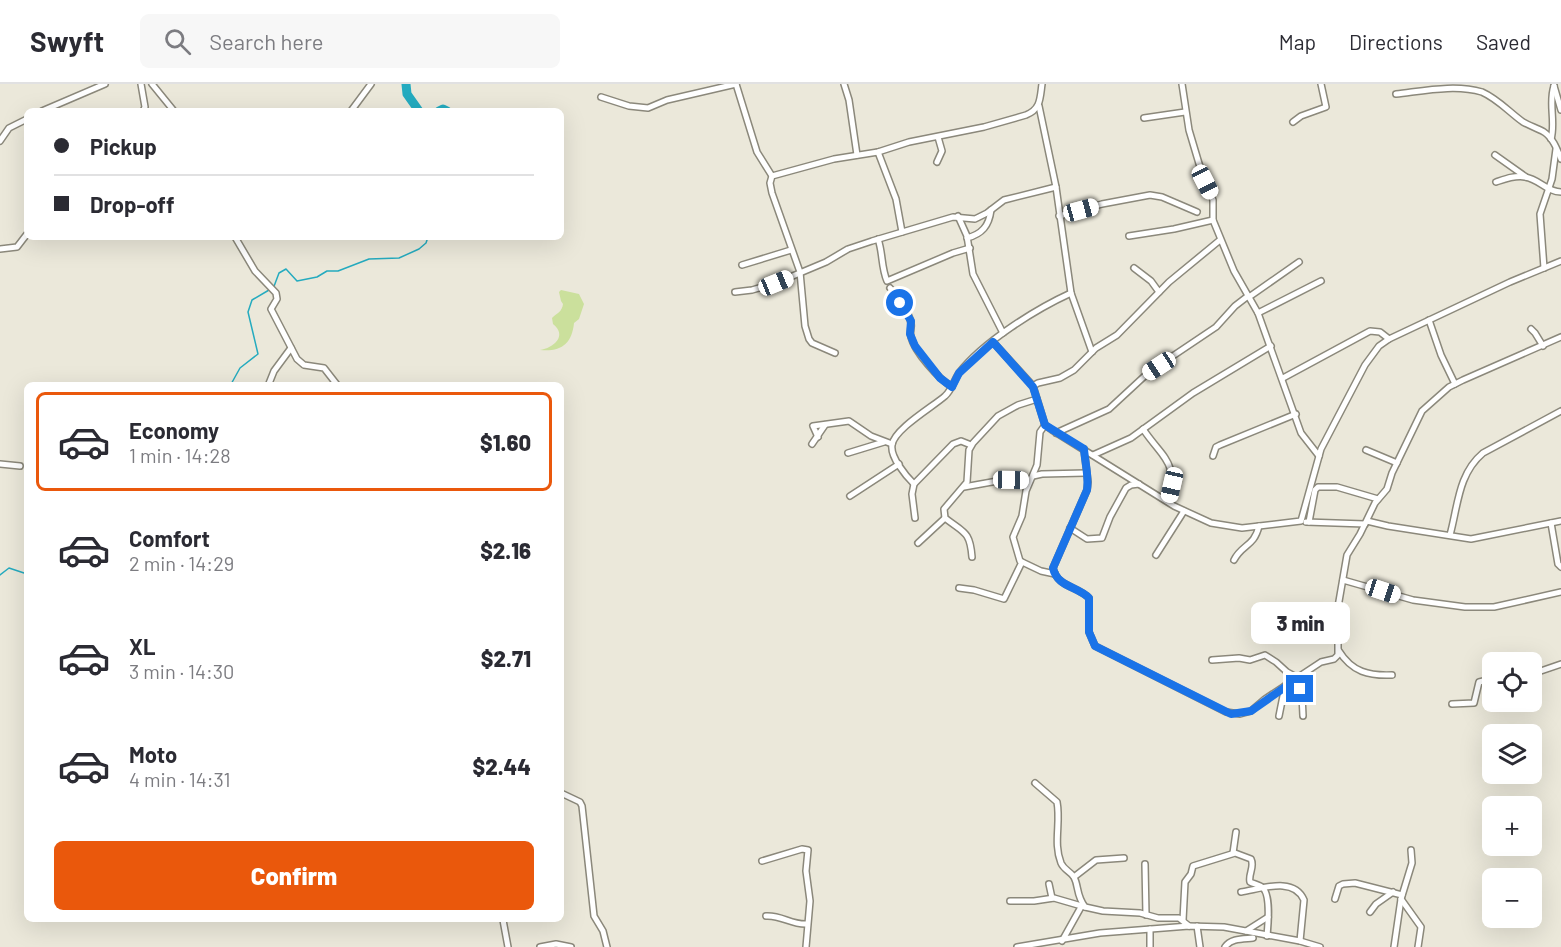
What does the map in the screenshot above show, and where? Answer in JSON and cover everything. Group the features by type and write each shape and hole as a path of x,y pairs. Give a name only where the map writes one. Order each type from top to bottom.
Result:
{"street":[{"path":"49,108 105,84"},
{"path":"141,84 144,108"},
{"path":"152,84 172,108"},
{"path":"353,108 370,84"},
{"path":"601,97 629,106 648,108 667,100 736,84 757,152 772,176 770,183 772,193 800,272 808,339 836,353"},
{"path":"844,84 849,100 857,155"},
{"path":"1042,84 1039,106 1056,187 1071,293 1092,352"},
{"path":"1182,84 1185,112 1203,177 1213,200 1213,220 1220,240 1234,271 1258,313 1304,438 1318,456"},
{"path":"1293,122 1301,116 1326,107 1322,84"},
{"path":"1554,85 1561,110"},
{"path":"1551,139 1554,85"},
{"path":"1396,94 1446,88 1477,91 1497,101 1522,121 1544,132 1551,139 1561,159"},
{"path":"772,176 878,152 909,142 984,127 1026,115 1039,106"},
{"path":"1144,118 1185,112"},
{"path":"0,141 9,129 24,121"},
{"path":"937,162 942,151 938,137"},
{"path":"1544,268 1540,220 1554,170 1556,148"},
{"path":"878,152 896,199 902,232"},
{"path":"1495,155 1548,190 1560,192"},
{"path":"1496,182 1515,177 1526,177"},
{"path":"735,292 764,287 826,262 848,249 878,239 958,216 975,219 1004,200 1056,187"},
{"path":"1544,202 1560,192"},
{"path":"1059,216 1102,204 1150,195 1162,197 1197,212"},
{"path":"967,238 982,231 990,218 991,210"},
{"path":"958,216 970,248 974,274 1004,333"},
{"path":"1129,236 1213,220"},
{"path":"0,249 8,250 17,247 24,238"},
{"path":"878,239 887,281 970,248"},
{"path":"237,240 255,271 276,293 277,299 271,309 301,363 324,368 335,382"},
{"path":"1033,387 1038,382 1066,376 1092,352 1117,335 1159,292 1220,240"},
{"path":"742,265 791,250"},
{"path":"1301,521 1305,514 1318,456 1365,365 1379,346 1429,320 1561,261"},
{"path":"1056,433 1109,409 1149,372 1216,327 1249,296 1299,262"},
{"path":"1134,268 1148,278 1159,292"},
{"path":"1258,313 1321,281"},
{"path":"890,288 908,315 911,324 910,334 915,346 940,378 952,387"},
{"path":"848,453 889,443 947,395 959,373 993,342 1040,309 1071,293"},
{"path":"1429,320 1441,355 1455,384"},
{"path":"1530,329 1543,346"},
{"path":"1283,378 1370,331 1380,332 1389,339"},
{"path":"1084,449 1087,490 1054,565 1055,574 1062,583 1089,598 1089,632 1097,648 1226,712 1240,714 1251,711 1325,660 1336,658 1339,650 1338,607 1347,555 1378,499 1387,489 1390,476 1422,411 1437,396 1455,384 1561,337"},
{"path":"993,342 1033,387 1045,425 1184,511 1223,526 1259,526 1301,521 1366,522 1466,539 1561,521"},
{"path":"1552,342 1561,345"},
{"path":"1093,455 1121,443 1228,371 1271,346"},
{"path":"270,382 274,371 291,348"},
{"path":"972,557 968,536 945,518 943,513 946,506 968,482 971,445 998,416 1018,405 1036,399"},
{"path":"1450,535 1461,487 1476,459 1561,411"},
{"path":"1213,456 1216,447 1296,414"},
{"path":"818,437 813,426 849,421 871,436 889,443 899,464 914,484"},
{"path":"812,444 825,424"},
{"path":"1045,425 1040,432 1038,458 1022,516 1013,537 1018,557 1022,562 1041,571 1055,574"},
{"path":"1143,429 1166,458 1172,481 1168,501"},
{"path":"915,518 912,494 914,484 953,444 961,441 971,445"},
{"path":"1366,450 1397,463"},
{"path":"0,464 20,466"},
{"path":"850,496 899,464"},
{"path":"963,488 1003,480 1032,478 1042,474 1086,473"},
{"path":"1070,528 1087,539 1102,538 1110,517 1126,488 1140,484"},
{"path":"1309,522 1315,490 1318,487 1337,487 1378,499"},
{"path":"1156,555 1184,511"},
{"path":"918,543 945,518"},
{"path":"1551,523 1558,564 1561,567"},
{"path":"1234,560 1253,542 1259,526"},
{"path":"959,588 1004,599 1022,562"},
{"path":"1343,580 1413,600 1465,607 1494,607 1561,592"},
{"path":"1339,650 1347,663 1358,670 1392,675"},
{"path":"1212,660 1239,658 1250,660 1265,656 1276,662 1298,678 1303,716"},
{"path":"1542,671 1561,664"},
{"path":"1452,704 1474,703 1479,682 1482,681"},
{"path":"1279,716 1285,686"},
{"path":"1035,783 1057,802 1059,858 1064,869 1074,877 1083,907"},
{"path":"564,794 580,802 582,806 594,916 603,932 607,947"},
{"path":"1233,853 1236,832"},
{"path":"762,861 802,849 808,850 806,871 810,901 806,947"},
{"path":"1394,947 1402,897 1411,867 1411,850"},
{"path":"1184,920 1185,882 1191,874 1192,866 1233,853 1251,859 1253,864 1250,882 1263,888 1267,900 1267,936"},
{"path":"1074,877 1096,860 1124,858"},
{"path":"1145,864 1146,915"},
{"path":"1335,899 1339,886 1351,883 1393,892 1402,897 1421,927 1418,947"},
{"path":"1049,884 1052,898"},
{"path":"1241,892 1290,886 1304,897 1303,923 1299,941"},
{"path":"1370,912 1376,904 1393,892"},
{"path":"1010,901 1052,898 1103,911 1158,918 1179,918 1189,926"},
{"path":"1062,941 1083,907"},
{"path":"766,916 778,915 794,923 807,924"},
{"path":"1225,947 1227,943 1250,934 1268,917"},
{"path":"503,922 508,947"},
{"path":"1017,947 1092,934 1197,926 1224,927 1320,947"},
{"path":"1197,926 1200,947"},
{"path":"1150,929 1150,947"},
{"path":"1250,934 1254,947"},
{"path":"540,947 556,944 571,947"}],"green space":[{"path":"561,290 579,294 584,304 579,319 574,323 571,336 564,345 554,350 540,350 550,347 559,337 552,318 560,311 563,304 559,292"}],"waterway":[{"path":"406,84 407,94 417,108"},
{"path":"273,289 279,273 286,269 297,281 317,277 327,271 338,271 369,259 399,258 419,249 427,240"},
{"path":"232,382 240,368 258,354 248,312 252,300 269,290"},
{"path":"0,575 9,568 24,573"}],"route":[{"path":"900,303 911,321 911,339 934,372 944,382 952,387 959,373 993,342 1033,387 1045,425 1084,449 1087,490 1053,568 1057,579 1089,598 1089,632 1095,646 1231,714 1251,711 1298,678 1300,689"}]}
